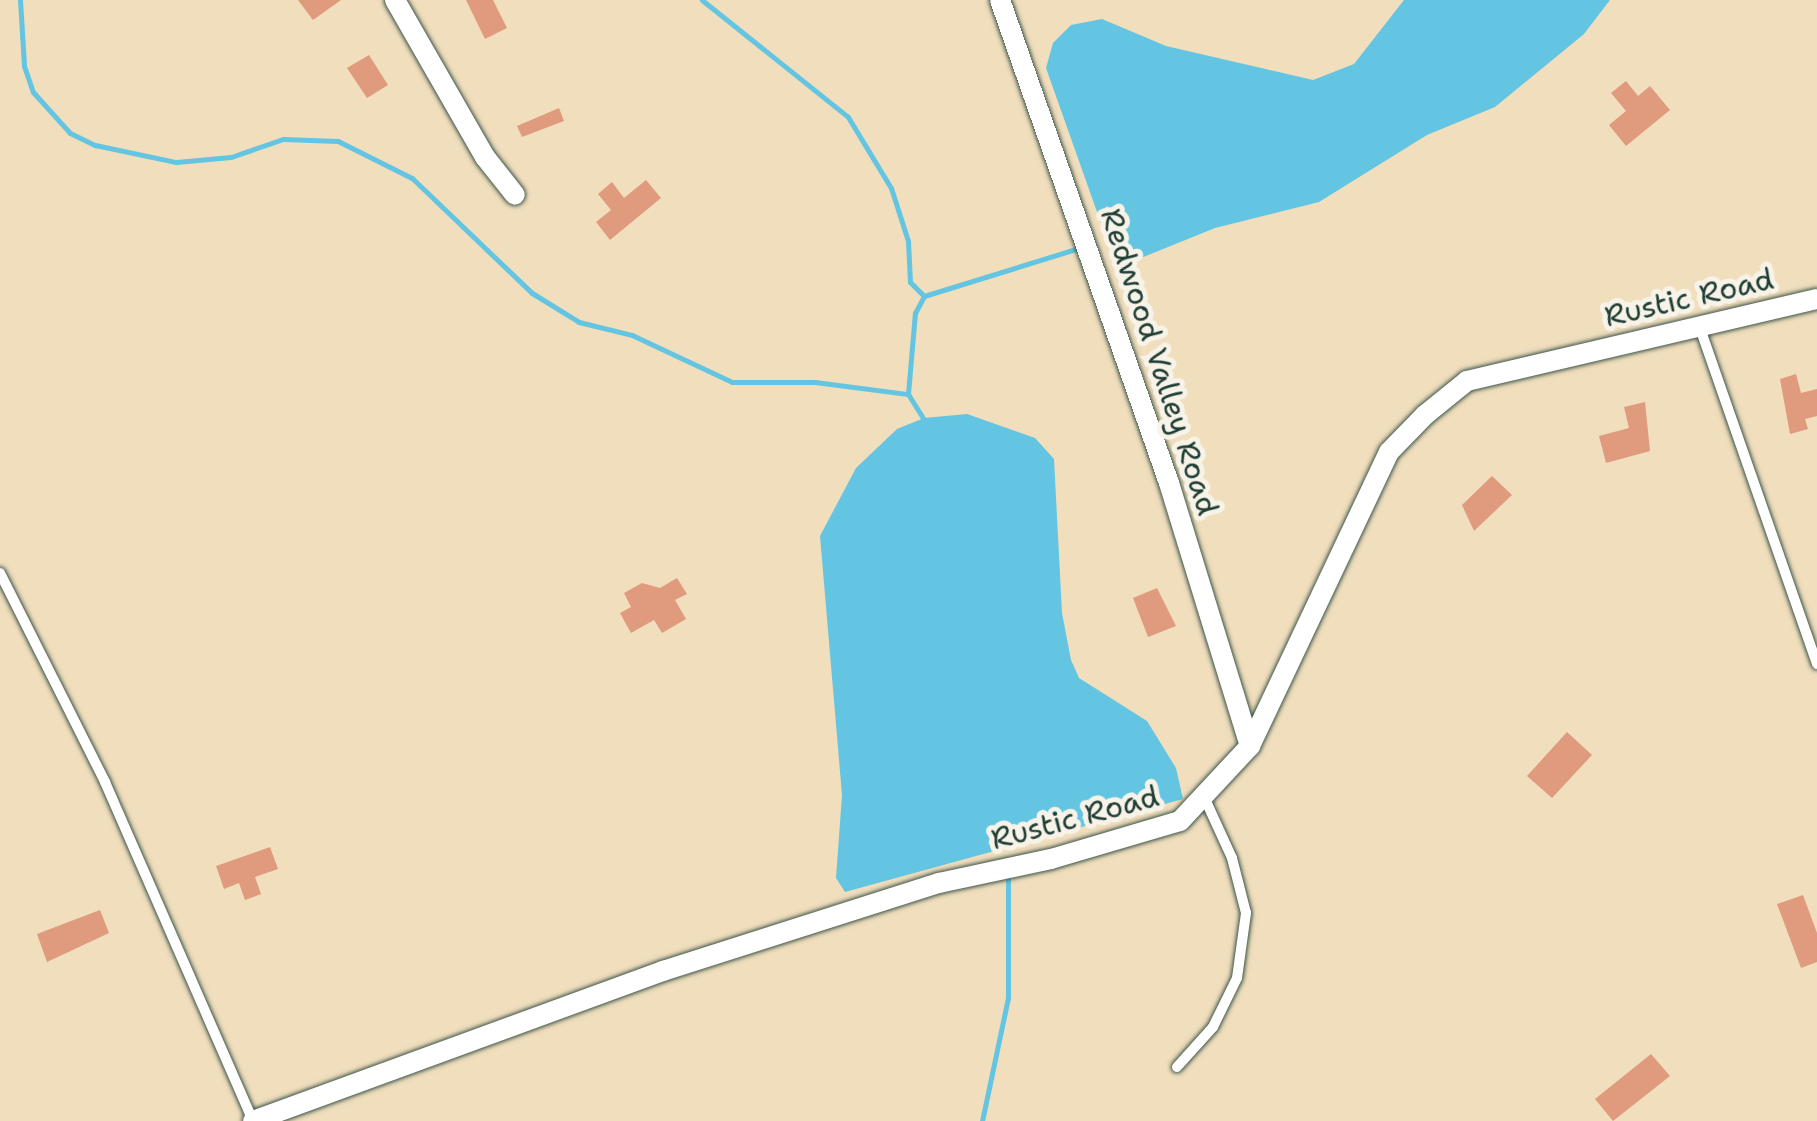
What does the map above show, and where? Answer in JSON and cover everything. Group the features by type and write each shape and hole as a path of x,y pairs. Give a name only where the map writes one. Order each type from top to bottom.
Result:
{"street":[{"path":"394,0 485,158 514,194"},
{"name":"Redwood Valley Road","path":"1000,0 1163,465 1250,746"},
{"name":"Rustic Road","path":"253,1121 663,970 939,882 1051,860 1180,821 1205,799 1250,746 1389,452 1424,415 1467,381 1817,299"}],"lane":[{"path":"1700,328 1817,664"},
{"path":"0,573 105,782 253,1121"},
{"path":"1177,1067 1213,1026 1237,978 1246,914 1232,858 1205,799"}],"water":[{"path":"1404,0 1610,0 1584,34 1495,107 1427,135 1319,202 1215,228 1136,260 1119,263 1113,257 1046,68 1053,43 1071,25 1102,19 1166,46 1313,80 1354,64"},
{"path":"967,414 1035,438 1054,459 1062,613 1071,660 1079,678 1147,721 1176,768 1183,799 845,892 836,878 842,795 820,536 856,468 897,429 924,418"}],"building":[{"path":"298,0 341,0 313,20"},
{"path":"466,0 493,0 507,28 485,39"},
{"path":"369,55 388,85 367,98 347,68"},
{"path":"1626,81 1638,96 1650,86 1670,110 1626,146 1609,125 1626,111 1611,93"},
{"path":"559,108 564,121 522,137 517,126"},
{"path":"646,180 661,198 610,240 596,222 611,210 598,194 612,182 624,198"},
{"path":"1796,374 1801,393 1817,389 1817,416 1805,419 1808,429 1790,434 1780,379"},
{"path":"1645,402 1650,451 1606,463 1599,436 1629,428 1624,407"},
{"path":"1492,476 1512,495 1474,531 1462,505"},
{"path":"677,578 687,594 675,600 686,619 662,633 654,620 631,633 620,613 631,607 624,593 642,583 660,588"},
{"path":"1157,588 1176,626 1148,637 1133,598"},
{"path":"1567,732 1592,755 1552,798 1527,776"},
{"path":"270,847 278,869 255,877 261,894 245,900 239,883 224,889 216,866"},
{"path":"1803,895 1817,933 1817,962 1801,968 1777,904"},
{"path":"100,910 109,933 47,962 37,934"},
{"path":"1651,1054 1670,1076 1613,1121 1595,1099"}],"waterway":[{"path":"20,0 24,66 33,92 70,133 95,145 176,162 231,157 283,139 338,141 412,178 532,293 579,322 632,335 732,382 815,382 908,394"},
{"path":"702,0 848,117 891,188 908,241 910,282 924,296"},
{"path":"923,418 908,394 915,313 924,296 1082,247"},
{"path":"982,1121 1008,998 1008,872"}]}
